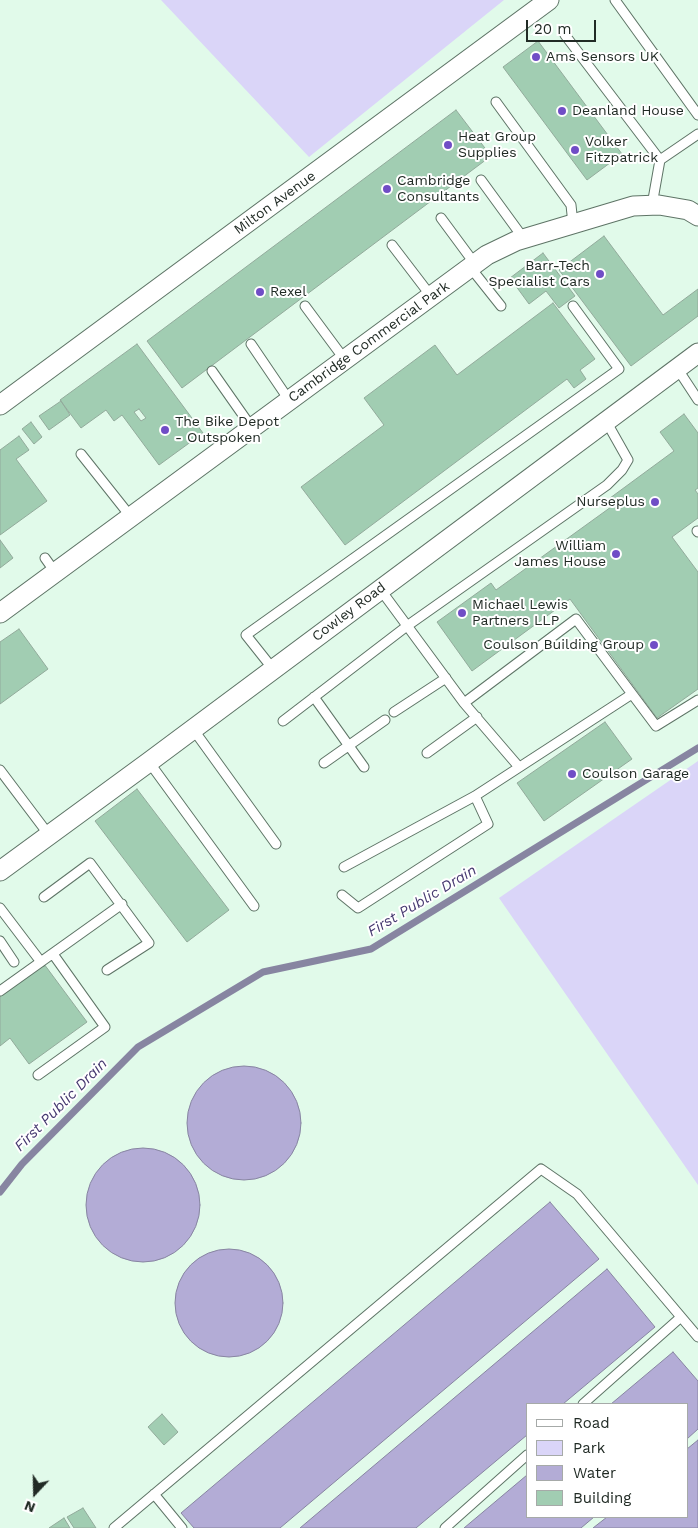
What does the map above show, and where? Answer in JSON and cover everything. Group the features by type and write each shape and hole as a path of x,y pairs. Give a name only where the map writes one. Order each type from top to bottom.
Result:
{"street":[{"name":"Milton Avenue","path":"0,405 549,0"},
{"name":"Cambridge Commercial Park","path":"0,613 50,565 131,517 487,255 524,238 633,206 652,205 688,210 698,216"},
{"name":"Cowley Road","path":"0,871 193,730 698,352"}],"lane":[{"path":"615,0 698,115"},
{"path":"565,35 660,160"},
{"path":"496,102 571,205 573,224"},
{"path":"652,205 660,160 698,134"},
{"path":"481,180 524,238"},
{"path":"441,218 501,306"},
{"path":"392,245 431,296"},
{"path":"305,306 345,360"},
{"path":"273,669 246,635 619,369 573,306"},
{"path":"251,344 289,400"},
{"path":"677,368 698,400"},
{"path":"212,371 252,428"},
{"path":"283,721 407,626 607,485 622,470 628,460 606,421"},
{"path":"81,454 131,517"},
{"path":"380,589 464,703 519,768"},
{"path":"464,703 576,619 656,726 698,700"},
{"path":"394,712 446,678"},
{"path":"344,867 475,796 632,694"},
{"path":"314,697 364,767"},
{"path":"427,753 477,717"},
{"path":"324,763 385,720"},
{"path":"193,730 276,844"},
{"path":"149,762 254,906"},
{"path":"0,770 50,835"},
{"path":"342,895 358,908 488,824 475,796"},
{"path":"44,897 90,863 122,904 148,942 107,970"},
{"path":"0,991 122,904"},
{"path":"0,908 42,962"},
{"path":"0,941 14,962"},
{"path":"38,1075 105,1027 53,954"},
{"path":"114,1528 541,1169 577,1194 698,1337"},
{"path":"584,1403 681,1317"},
{"path":"445,1528 526,1456"},
{"path":"154,1494 182,1528"}],"green space":[{"path":"161,0 504,0 309,157"},
{"path":"698,761 698,1185 499,898"}],"water":[{"path":"244,1066 266,1070 284,1083 297,1101 301,1123 297,1145 284,1163 266,1176 244,1180 222,1176 204,1163 191,1145 187,1123 191,1101 204,1083 222,1070"},
{"path":"143,1148 165,1152 183,1165 196,1183 200,1205 196,1227 183,1245 165,1258 143,1262 121,1258 103,1245 90,1227 86,1205 90,1183 103,1165 121,1152"},
{"path":"550,1202 599,1259 280,1528 194,1528 181,1513"},
{"path":"229,1249 250,1253 267,1265 279,1282 283,1303 279,1324 267,1341 250,1353 229,1357 208,1353 191,1341 179,1324 175,1303 179,1282 191,1265 208,1253"},
{"path":"607,1269 655,1327 564,1403 526,1403 526,1436 416,1528 300,1528"},
{"path":"673,1352 698,1381 698,1429 688,1438 688,1403 612,1403"},
{"path":"698,1440 698,1528 593,1528 606,1518 688,1518 688,1448"},
{"path":"526,1476 526,1518 593,1518 581,1528 464,1528"}],"building":[{"name":"Deanland House","path":"538,41 622,154 587,180 503,67"},
{"path":"456,110 491,156 182,388 147,341"},
{"path":"604,236 663,315 698,289 698,316 631,366 559,270"},
{"path":"543,253 575,296 559,308 546,291 529,304 510,278"},
{"path":"553,303 595,359 580,370 586,379 574,388 567,379 345,545 301,487 384,425 364,398 435,345 457,375"},
{"path":"137,344 203,433 159,465 122,415 114,421 106,410 81,428 60,400"},
{"path":"61,401 70,415 49,430 39,416"},
{"path":"139,409 146,418 141,421 134,412"},
{"name":"William James House","path":"684,414 698,433 698,488 695,490 698,494 698,518 672,537 698,572 698,689 657,718 570,599 472,671 437,622 491,583 496,590 611,507 606,501 674,451 660,432"},
{"path":"31,422 42,437 34,444 22,429"},
{"path":"19,436 29,450 16,459 47,501 0,535 0,450"},
{"path":"0,540 13,558 0,568"},
{"path":"19,629 48,669 0,704 0,642"},
{"path":"605,722 632,759 544,821 517,783"},
{"path":"137,789 229,910 187,942 95,821"},
{"path":"44,964 87,1022 29,1064 10,1038 0,1046 0,996"},
{"path":"162,1414 178,1432 164,1445 148,1427"},
{"path":"83,1508 96,1528 74,1528 67,1517"},
{"path":"64,1518 70,1528 49,1528"}],"waterway":[{"name":"First Public Drain","path":"0,1192 22,1164 138,1047 263,972 371,949 698,748"}],"place":[{"name":"Ams Sensors UK","path":"536,57"},
{"name":"Deanland House","path":"562,111"},
{"name":"Heat Group Supplies","path":"448,145"},
{"name":"Volker Fitzpatrick","path":"575,150"},
{"name":"Cambridge Consultants","path":"387,189"},
{"name":"Barr-Tech Specialist Cars","path":"600,274"},
{"name":"Rexel","path":"260,292"},
{"name":"The Bike Depot - Outspoken","path":"165,430"},
{"name":"Nurseplus","path":"655,502"},
{"name":"William James House","path":"616,554"},
{"name":"Michael Lewis Partners LLP","path":"462,613"},
{"name":"Coulson Building Group","path":"654,645"},
{"name":"Coulson Garage","path":"572,774"}]}
